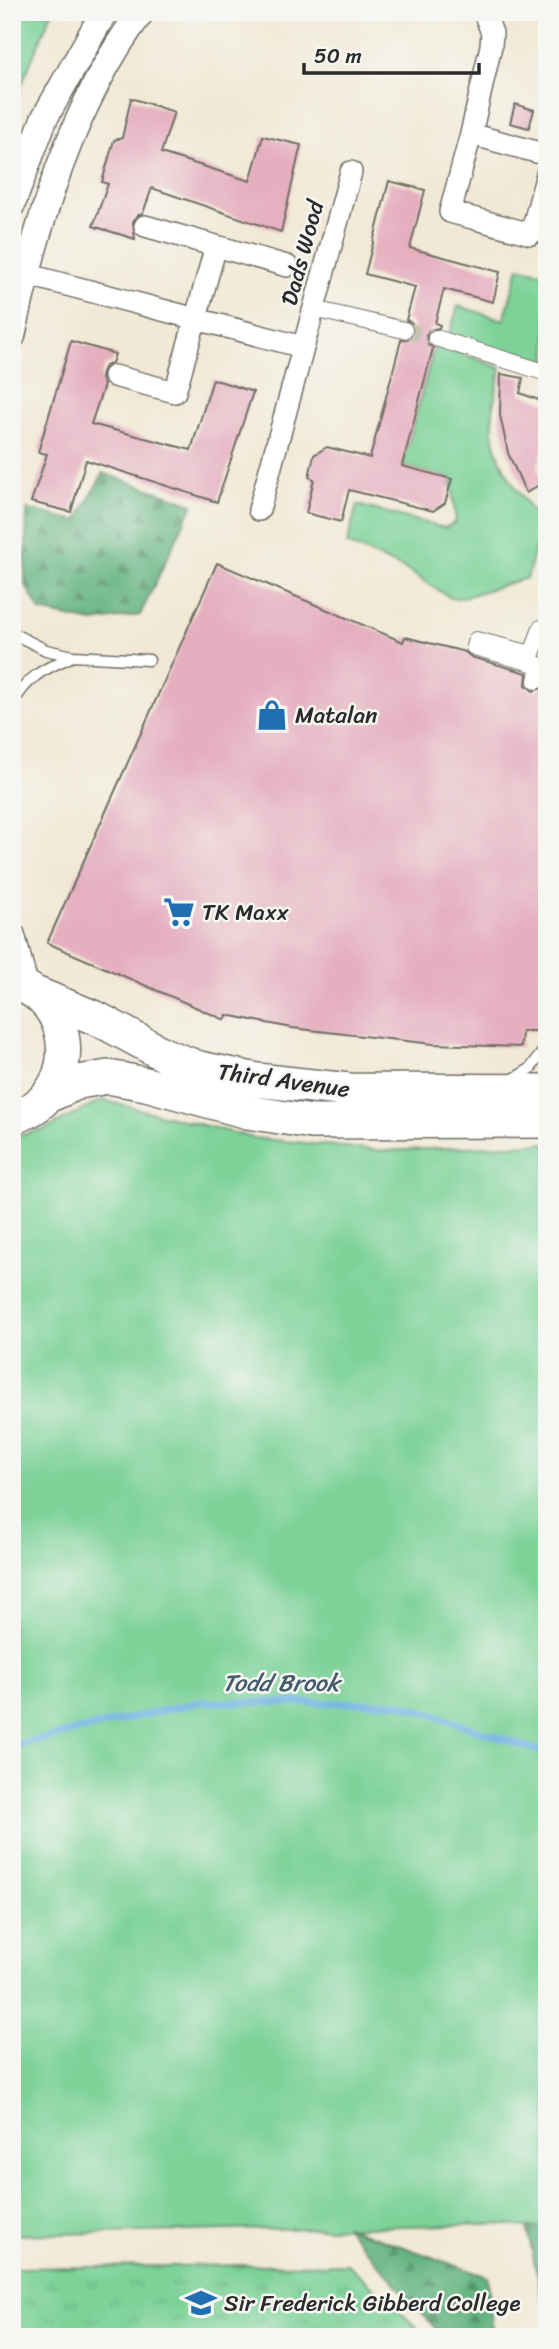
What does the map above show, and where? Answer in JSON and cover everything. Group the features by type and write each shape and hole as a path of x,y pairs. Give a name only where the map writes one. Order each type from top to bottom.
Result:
{"main road":[{"name":"Third Avenue","path":"25,988 100,1020 165,1055 199,1068 257,1080 349,1090 493,1093 547,1091"},
{"path":"25,988 52,1011 62,1032 65,1055 60,1077 48,1096"},
{"name":"Third Avenue","path":"12,1118 32,1110 48,1096 79,1082 108,1077 146,1084 248,1112 312,1122 547,1121"}],"street":[{"path":"12,204 44,119 104,12"},
{"path":"12,336 25,274 75,127 121,39 141,12"},
{"path":"484,12 492,33 491,46 450,212 531,234 547,174"},
{"path":"471,134 547,155"},
{"name":"Dads Wood","path":"260,510 351,172"},
{"name":"Dads Wood","path":"145,226 287,266"},
{"path":"114,376 175,392 216,246"},
{"path":"25,274 303,347"},
{"path":"314,309 404,330"},
{"path":"436,338 547,373"},
{"path":"536,681 539,665 474,648 476,640 532,654 541,628 547,631"},
{"path":"12,936 25,988"}],"lane":[{"path":"12,632 46,650 73,656 149,660"},
{"path":"12,704 19,692 41,670 73,656"},
{"path":"493,1093 530,1069 547,1046"}],"green space":[{"path":"12,12 52,12 12,107"},
{"path":"519,267 547,274 547,364 449,336 458,306 504,320"},
{"path":"435,344 501,368 493,419 497,450 508,474 532,512 547,508 527,578 461,598 451,598 405,569 347,544 357,505 445,528 456,522 451,479 402,466"},
{"path":"103,473 193,504 140,615 93,622 40,611 25,584 27,509 77,521"},
{"path":"102,1100 254,1138 385,1151 547,1143 547,2229 495,2224 12,2235 12,1137 46,1129"},
{"path":"345,2226 488,2277 493,2337 443,2337"},
{"path":"527,2227 547,2229 547,2311 542,2299"},
{"name":"Sir Frederick Gibberd College","path":"348,2264 427,2337 12,2337 12,2268"}],"building":[{"path":"131,98 174,112 161,153 250,181 263,136 301,145 281,232 152,188 143,213 136,216 133,222 135,239 93,226 108,184 102,182 114,140 122,138"},
{"path":"515,104 534,110 529,128 510,123"},
{"path":"389,181 425,190 410,248 500,272 493,302 444,289 435,323 440,325 439,328 429,330 426,336 428,345 433,348 402,466 452,479 445,503 433,511 349,490 341,522 306,513 314,479 309,477 314,455 327,447 370,458 401,340 411,338 414,332 412,323 406,320 415,287 365,274"},
{"path":"71,341 115,354 112,363 105,366 102,372 104,385 91,424 191,450 213,379 253,392 217,502 86,460 71,512 31,502 47,454 38,452"},
{"path":"501,374 523,378 520,393 547,403 547,436 537,469 545,481 526,493 508,453 500,415"},
{"path":"217,563 403,642 405,637 465,652 471,657 527,673 526,685 533,691 543,688 547,681 547,1031 522,1031 521,1047 433,1044 292,1028 227,1015 225,1020 47,943"}],"waterway":[{"name":"Todd Brook","path":"12,1746 200,1702 399,1703 547,1754"}],"tunnel":[{"path":"404,330 436,338"}],"place":[{"name":"Matalan","path":"272,715"},
{"name":"TK Maxx","path":"179,912"},
{"name":"Sir Frederick Gibberd College","path":"201,2303"}]}
